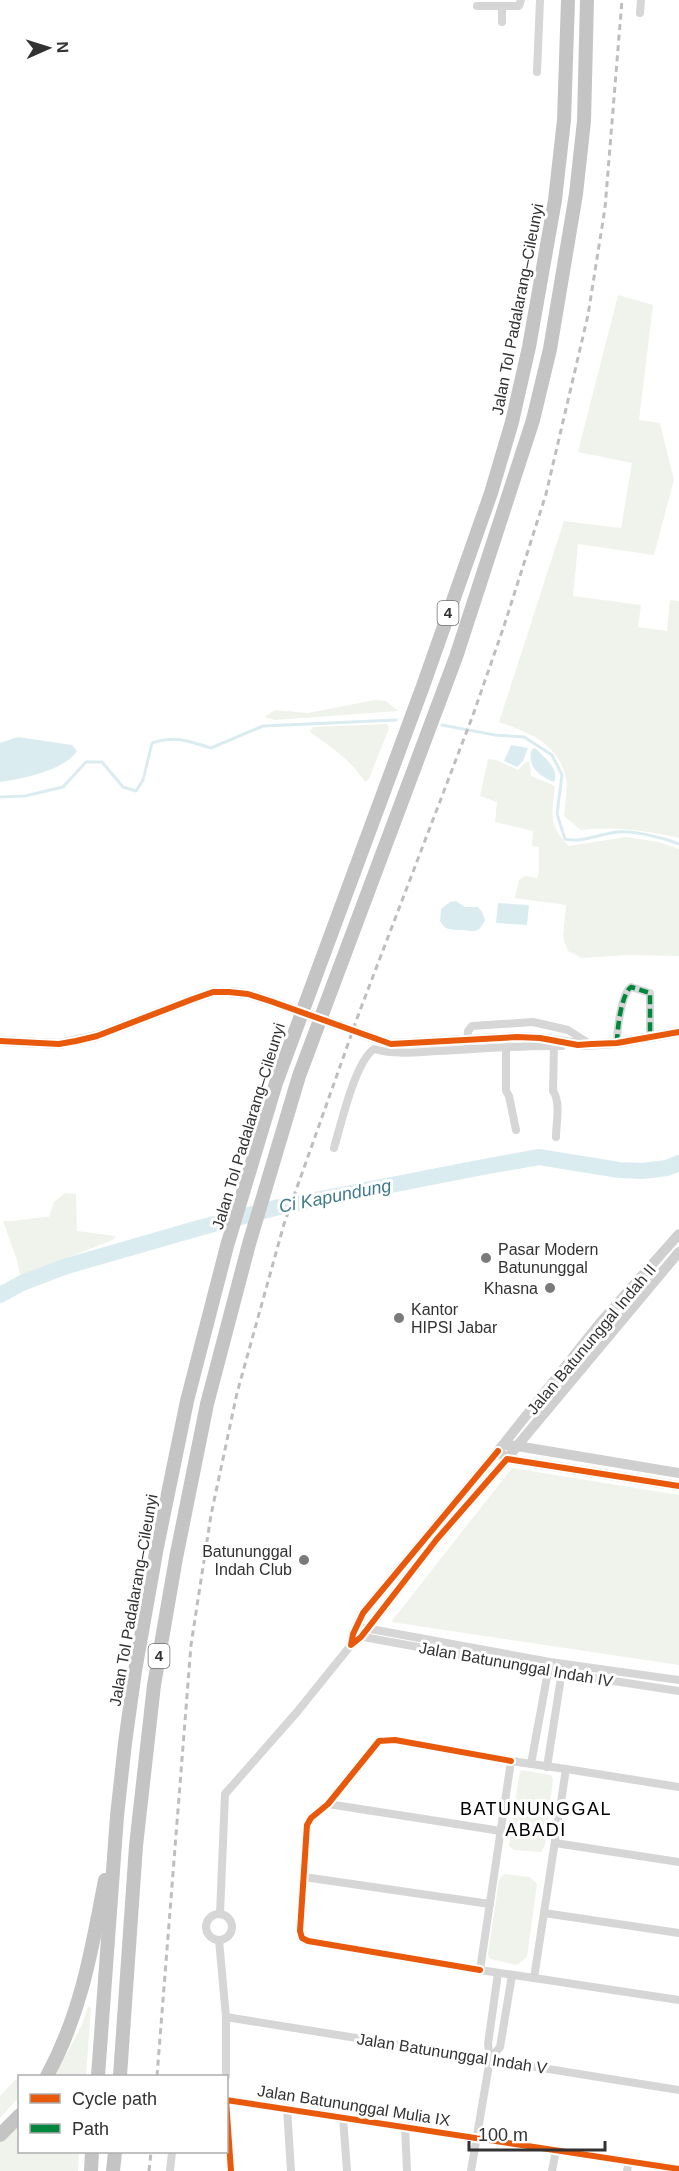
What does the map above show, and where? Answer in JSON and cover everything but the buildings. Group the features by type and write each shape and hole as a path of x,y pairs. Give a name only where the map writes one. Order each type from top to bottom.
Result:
{"highway":[{"name":"Jalan Tol Padalarang–Cileunyi","path":"98,2075 117,1816 135,1671 157,1547 187,1401 227,1246 276,1083 423,686 491,493 512,422 529,347 555,200 564,120 568,0"},
{"name":"4","path":"120,2075 136,1846 154,1685 207,1404 249,1244 299,1076 456,657 533,420 550,349 576,194 584,121 587,0"},
{"path":"48,2075 59,2055 77,2010 91,1953 117,1816"},
{"path":"0,2135 18,2117"},
{"path":"91,2171 92,2153"},
{"path":"113,2171 115,2153"},
{"path":"122,2153 122,2171"}],"street":[{"path":"477,6 520,5 521,0"},
{"path":"537,72 540,0"},
{"path":"640,13 641,0"},
{"path":"502,6 502,22"},
{"path":"617,1043 618,1025 626,992 631,987 650,993 650,1037"},
{"path":"0,1041 58,1044 97,1036 213,992 229,992 270,1000 391,1044 517,1037 540,1038 578,1045"},
{"path":"466,1050 468,1031 472,1026 534,1022 568,1030 591,1044"},
{"path":"334,1148 358,1071 367,1053 374,1048 395,1053 617,1043 679,1032"},
{"path":"554,1046 553,1091 557,1097 558,1110 556,1137"},
{"path":"506,1048 506,1091 516,1130"},
{"name":"Jalan Batununggal Indah II","path":"358,1634 437,1539 599,1324 679,1234"},
{"name":"Jalan Batununggal Indah II","path":"517,1446 679,1252"},
{"path":"503,1452 517,1446 679,1473"},
{"path":"503,1452 679,1486"},
{"path":"220,1914 225,1794 297,1712 358,1634"},
{"name":"Jalan Batununggal Indah IV","path":"358,1634 679,1680"},
{"name":"Jalan Batununggal Indah IV","path":"358,1634 549,1671 679,1691"},
{"path":"531,1764 550,1662"},
{"path":"547,1767 563,1663"},
{"path":"679,1787 547,1767 395,1740 379,1741 328,1804 311,1818 307,1825 300,1931 302,1938 308,1941 679,2000"},
{"path":"480,1970 511,1761"},
{"path":"534,1978 566,1769"},
{"path":"328,1804 501,1831"},
{"path":"555,1843 679,1862"},
{"path":"304,1877 490,1904"},
{"path":"544,1913 679,1934"},
{"path":"220,1914 227,1916 233,1927 227,1938 219,1940 209,1935 206,1927 209,1919 220,1914"},
{"path":"219,1940 226,2017 226,2075"},
{"path":"471,2171 490,2059 488,2044 498,1973"},
{"path":"490,2059 500,2047 512,1975"},
{"name":"Jalan Batununggal Indah V","path":"226,2017 679,2090"},
{"name":"Jalan Batununggal Mulia IX","path":"228,2100 679,2169"},
{"path":"287,2108 291,2171"},
{"path":"343,2117 346,2171"},
{"path":"405,2126 407,2171"},
{"path":"228,2128 231,2171"},
{"path":"552,2171 556,2150"},
{"path":"170,2171 172,2153"},
{"path":"627,2171 629,2161"}],"shaded area":[{"path":"618,295 653,305 639,420 660,423 674,480 654,555 578,544 573,596 641,605 638,627 667,631 670,600 679,601 679,838 630,830 581,830 564,816 566,778 556,756 541,741 531,735 499,722 564,521 621,528 632,463 578,452"},
{"path":"375,700 386,701 398,711 275,720 264,717 275,710 308,713"},
{"path":"387,724 389,728 369,779 365,782 347,760 310,732 313,727"},
{"path":"18,737 72,745 77,751 71,758 53,768 31,776 0,782 0,743"},
{"path":"511,745 528,748 523,761 517,767 504,761"},
{"path":"535,748 553,768 554,782 543,777 532,765 532,749"},
{"path":"488,759 496,760 518,770 527,761 530,763 531,776 555,786 553,819 562,839 569,846 626,837 659,842 679,849 679,956 627,955 582,958 568,951 563,937 566,905 515,898 519,880 525,876 537,878 539,847 532,846 533,831 495,822 497,802 480,796"},
{"path":"456,901 465,907 478,907 485,920 480,928 471,931 444,927 440,921 441,909 450,902"},
{"path":"498,903 529,905 527,925 496,923"},
{"path":"65,1193 76,1194 77,1231 116,1236 113,1240 20,1276 17,1260 3,1221 49,1217 54,1202"},
{"path":"512,1468 679,1495 679,1665 391,1622"},
{"path":"521,1770 551,1775 553,1779 545,1845 541,1852 514,1850 509,1846"},
{"path":"504,1874 530,1877 537,1884 527,1957 517,1965 490,1959 488,1954 499,1880"},
{"path":"88,2007 91,2008 86,2075 56,2075 82,2025"},
{"path":"15,2080 18,2080 18,2098 0,2118 0,2096"},
{"path":"18,2123 18,2153 79,2153 78,2171 0,2171 0,2143"}],"waterway":[{"path":"0,797 25,796 63,787 86,762 102,762 123,787 136,791 143,780 152,743 168,739 182,740 211,748 263,726 396,720"},
{"path":"442,725 495,735 524,737 552,755 562,775 557,814 565,839 584,839 611,833 631,832 679,844"},
{"name":"Ci Kapundung","path":"0,1295 22,1283 67,1266 199,1228 279,1207 483,1167 539,1157 619,1170 642,1171 667,1168 679,1163"}],"railway":[{"path":"157,2075 191,1645 211,1515 237,1393 284,1224 359,1013 473,715 546,494 588,315 605,208 622,0"},
{"path":"149,2171 151,2153"}],"marked path":[{"path":"617,1043 622,1005 631,987 650,993 650,1037"}],"cycle path":[{"path":"0,1041 59,1044 76,1041 97,1036 213,992 248,994 391,1044 517,1037 540,1038 578,1045 617,1043 679,1032"},
{"path":"498,1451 363,1613 353,1634 351,1645 361,1637 437,1539 507,1459 679,1486"},
{"path":"480,1970 308,1941 302,1938 300,1931 307,1825 311,1818 328,1804 379,1741 395,1740 511,1761"},
{"path":"228,2100 679,2169"},
{"path":"228,2128 231,2171"}],"place":[{"name":"Pasar Modern Batununggal","path":"486,1258"},
{"name":"Khasna","path":"550,1288"},
{"name":"Kantor HIPSI Jabar","path":"399,1318"},
{"name":"Batununggal Indah Club","path":"304,1560"}],"district":[{"name":"BATUNUNGGAL ABADI","path":"536,1819"}]}
